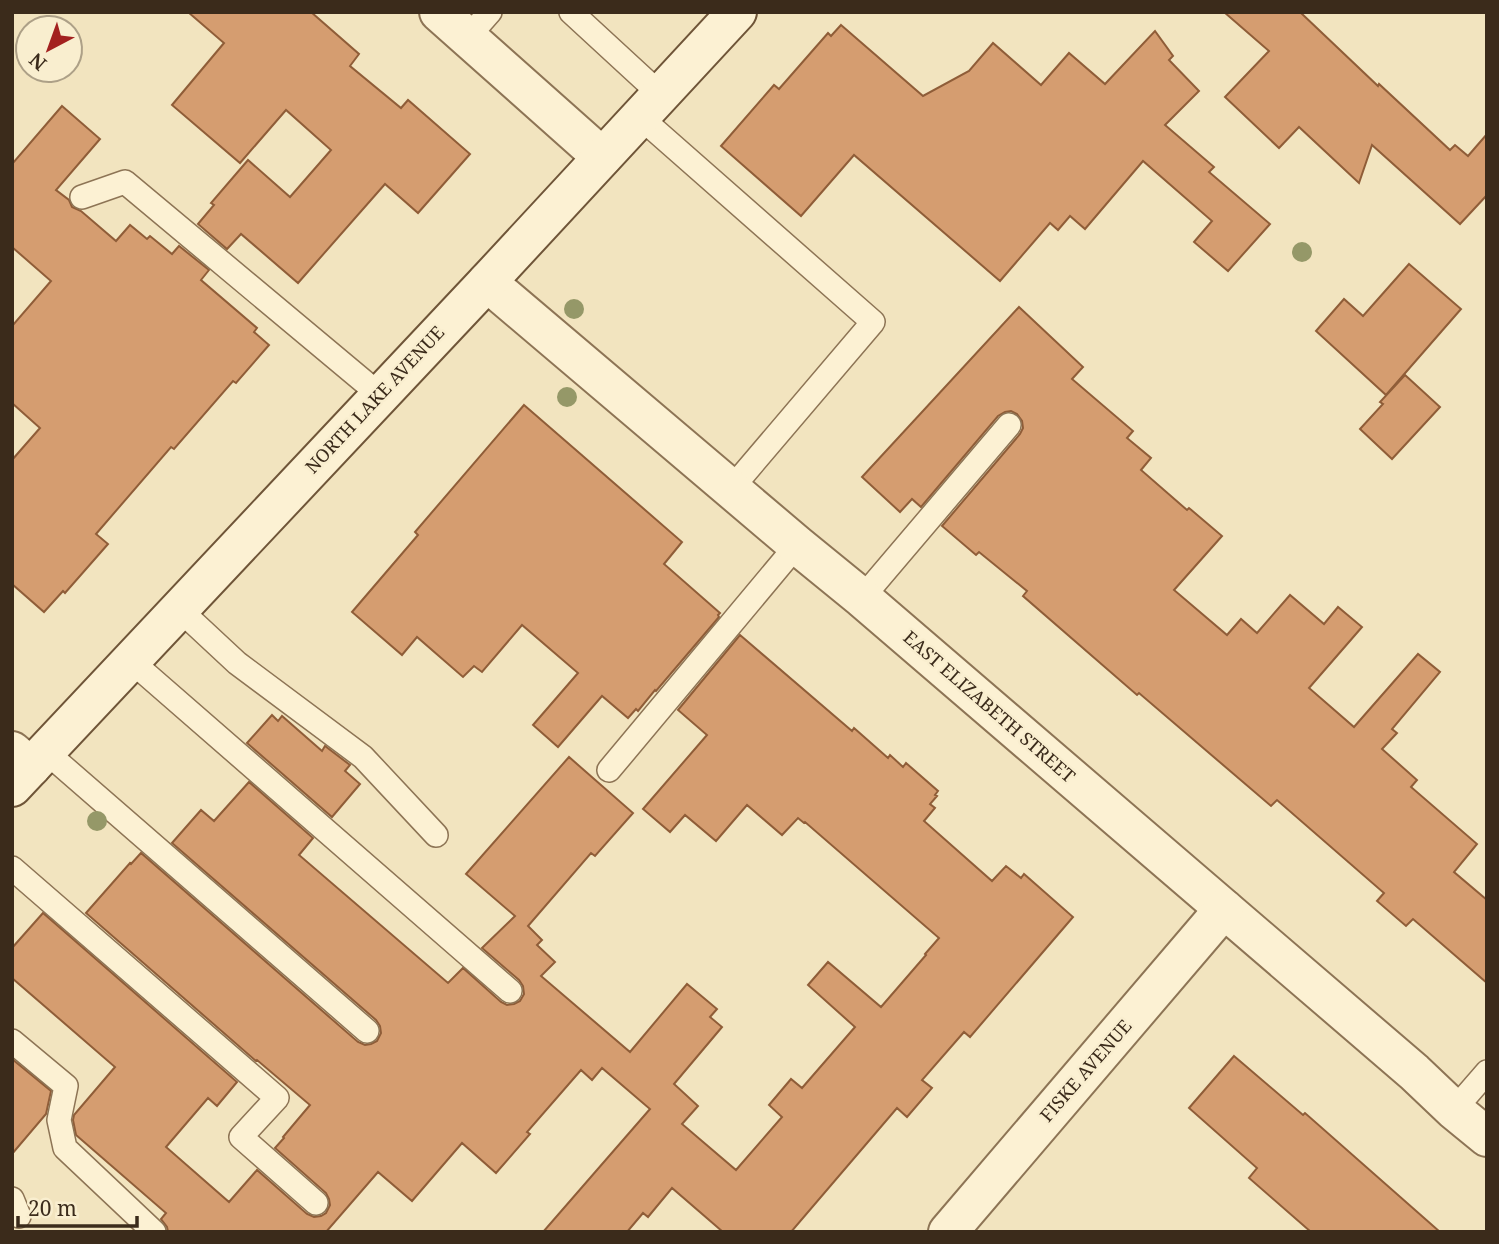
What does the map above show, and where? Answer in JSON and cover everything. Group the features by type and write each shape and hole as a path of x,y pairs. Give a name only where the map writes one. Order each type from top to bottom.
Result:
{"street":[{"path":"439,12 479,25 603,157"},
{"name":"NORTH LAKE AVENUE","path":"25,764 179,609 737,12"},
{"name":"EAST ELIZABETH STREET","path":"487,282 862,597 1487,1137"},
{"name":"FISKE AVENUE","path":"948,1232 1224,909"}],"lane":[{"path":"571,12 650,106 873,322 732,489"},
{"path":"82,197 125,182 380,395"},
{"path":"862,597 1009,425"},
{"path":"610,770 797,545"},
{"path":"179,609 237,663 363,757 436,835"},
{"path":"130,660 510,991"},
{"path":"25,764 367,1031"},
{"path":"12,868 277,1098 241,1137 316,1203"},
{"path":"12,1041 66,1086 59,1120 65,1148 154,1232"},
{"path":"1454,1110 1487,1072"}],"building":[{"path":"188,12 311,12 359,54 350,66 401,108 408,100 470,154 418,213 385,184 298,283 241,234 227,249 198,224 214,205 211,203 248,160 290,197 331,150 286,110 240,163 172,105 224,43"},
{"path":"1224,12 1300,12 1450,150 1455,145 1468,156 1487,134 1487,195 1460,224 1372,145 1359,183 1299,127 1279,148 1225,97 1269,51"},
{"path":"841,25 923,96 969,71 993,43 1041,85 1069,53 1105,84 1155,31 1173,56 1169,60 1199,91 1165,125 1214,167 1209,172 1270,224 1228,271 1194,242 1212,221 1143,161 1085,229 1070,216 1058,230 1050,223 1000,281 854,155 801,216 721,146 774,85 779,89 828,33 831,36"},
{"path":"62,106 100,139 56,190 69,200 72,207 81,211 116,241 130,225 147,239 150,236 172,254 179,246 209,270 201,280 257,328 254,332 269,345 236,383 233,381 174,449 171,447 96,534 108,544 65,593 63,591 44,612 12,584 12,460 40,428 12,403 12,326 51,281 12,247 12,164"},
{"path":"1409,264 1461,309 1386,395 1316,331 1344,299 1363,316"},
{"path":"1019,307 1083,367 1072,379 1133,431 1127,438 1151,458 1141,470 1222,536 1174,590 1227,635 1241,619 1257,633 1290,595 1324,624 1338,607 1362,627 1309,688 1354,727 1418,654 1440,672 1392,729 1397,733 1382,749 1417,780 1411,787 1477,844 1454,872 1487,900 1487,983 1413,919 1406,926 1377,901 1384,893 1277,800 1271,806 1023,596 1027,591 979,552 976,555 942,526 1020,434 1022,421 1017,414 1011,411 998,416 921,507 912,499 900,512 862,477"},
{"path":"1405,375 1440,407 1392,459 1360,429"},
{"path":"524,405 682,542 664,564 720,613 638,711 636,709 628,718 602,696 558,747 533,725 578,673 522,625 482,672 474,666 463,677 417,637 402,655 352,612 418,535 415,532"},
{"path":"740,635 852,731 854,728 888,758 890,755 903,767 906,763 938,791 930,804 935,808 924,821 992,881 1006,866 1021,878 1024,874 1073,917 970,1037 964,1032 922,1080 932,1088 907,1117 897,1108 791,1232 723,1232 672,1188 648,1217 643,1213 627,1232 543,1232 650,1109 602,1068 592,1080 581,1070 527,1132 530,1134 496,1173 462,1143 412,1201 378,1172 326,1232 168,1232 161,1219 166,1213 76,1135 74,1115 115,1067 12,978 12,948 43,913 237,1082 217,1106 208,1098 166,1147 229,1202 257,1170 307,1214 314,1217 326,1213 330,1205 326,1193 275,1148 310,1105 86,913 141,853 358,1042 365,1045 377,1041 381,1033 376,1020 172,843 201,810 214,821 249,782 313,838 299,855 448,983 463,968 501,1002 514,1004 520,1001 524,994 523,986 482,948 515,916 466,874 569,757 633,813 595,856 591,853 528,926 542,940 537,945 555,962 541,976 630,1052 687,984 717,1009 710,1017 722,1027 674,1084 698,1106 682,1124 736,1170 782,1117 769,1105 791,1079 802,1088 855,1027 808,985 828,962 881,1007 939,938 798,818 782,835 747,805 716,841 685,815 670,832 643,809 707,735 678,710"},
{"path":"272,715 278,721 282,716 322,751 325,746 350,765 345,771 360,784 332,817 247,743"},
{"path":"1234,1056 1303,1115 1305,1113 1440,1232 1311,1232 1249,1178 1257,1168 1189,1108"},
{"path":"12,1059 51,1091 46,1114 12,1154"}]}
